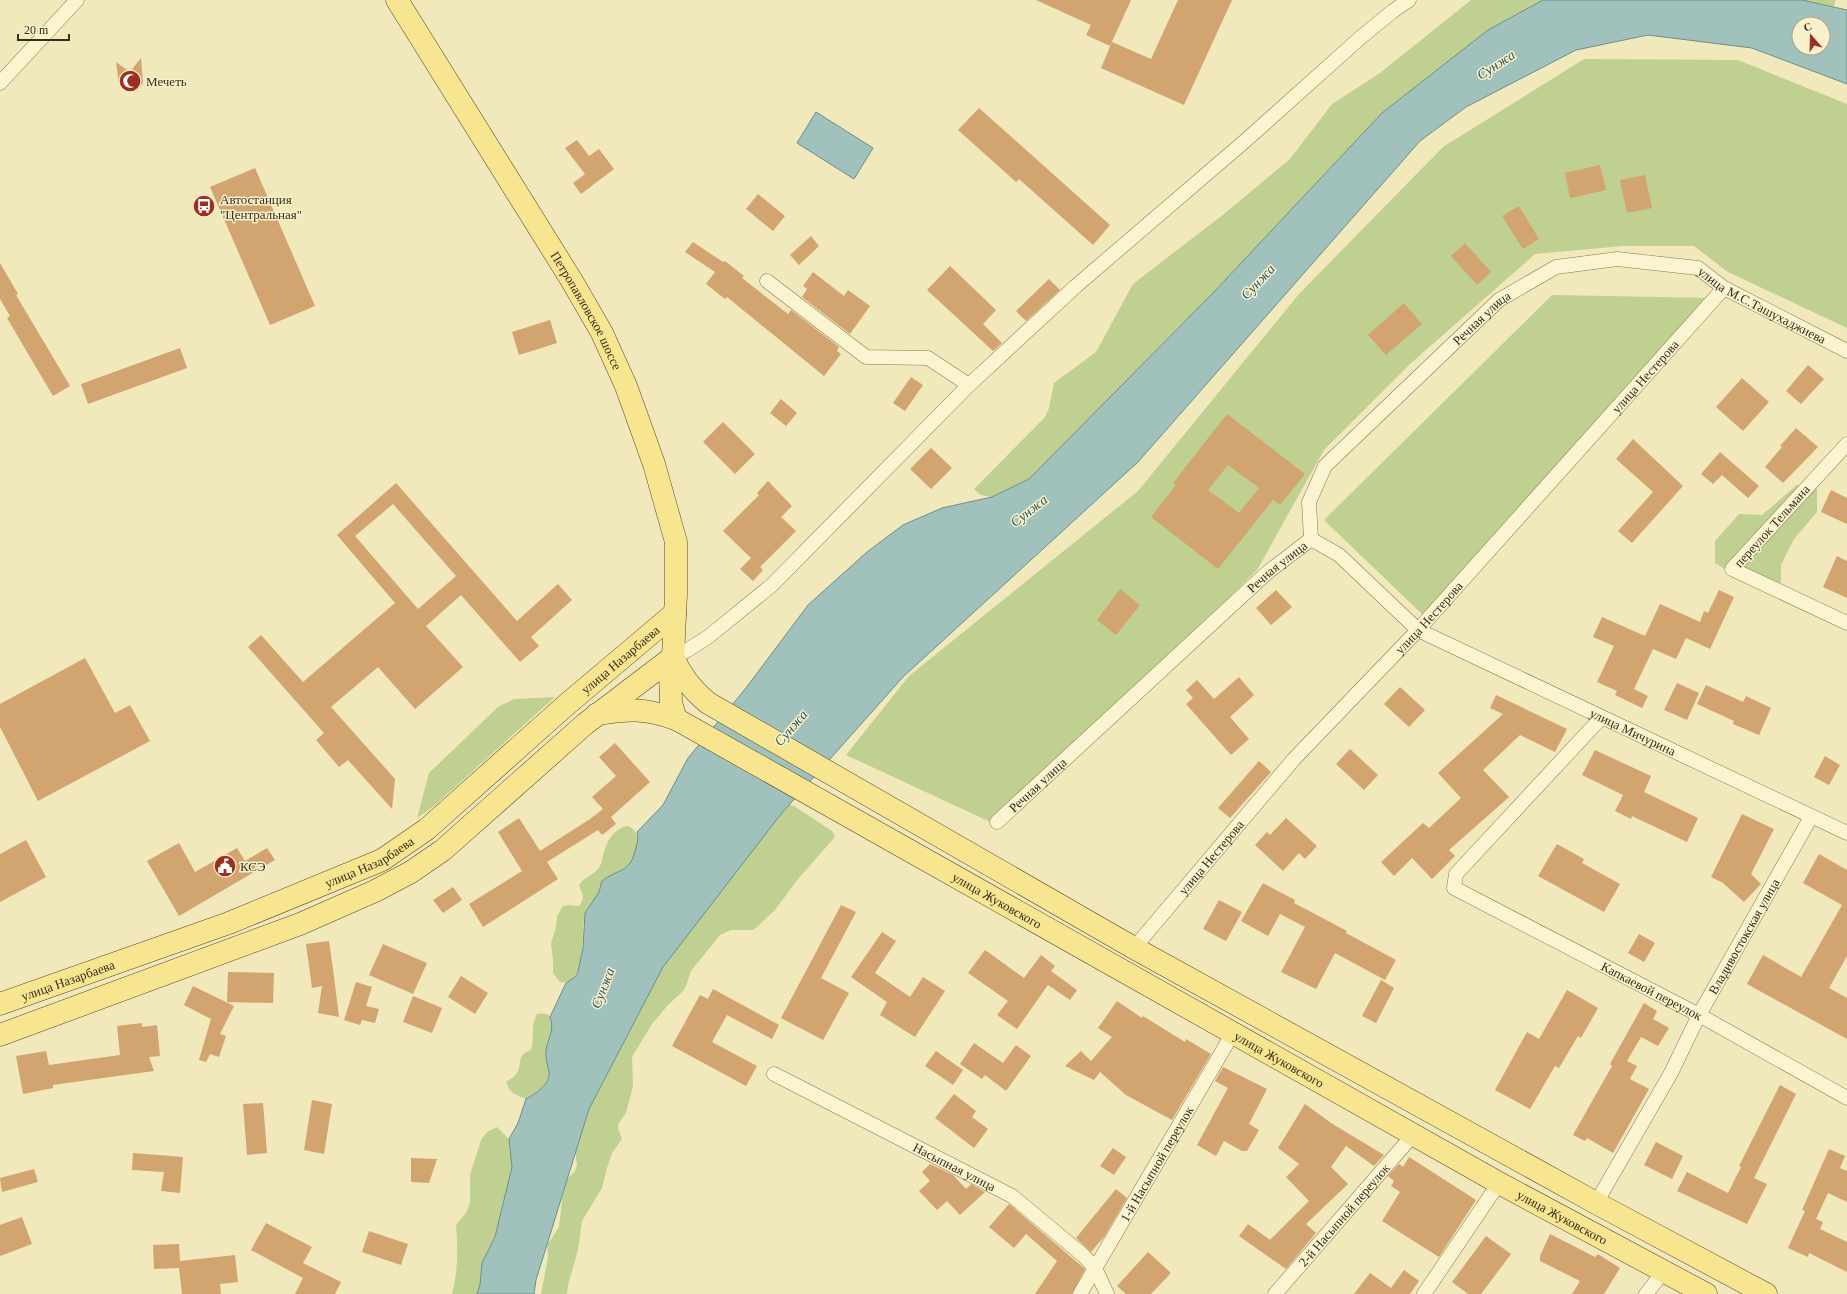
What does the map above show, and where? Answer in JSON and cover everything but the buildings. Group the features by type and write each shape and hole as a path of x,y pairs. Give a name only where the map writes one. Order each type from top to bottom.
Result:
{"main road":[{"name":"Петропавловское шоссе","path":"398,1 572,281 602,333 626,386 654,464 676,542 673,657 670,672 670,689 676,719"},
{"name":"улица Назарбаева","path":"0,1004 229,923 382,860 427,829 675,613"},
{"name":"улица Назарбаева","path":"0,1035 300,924 375,892 411,872 443,850 597,714 673,657"},
{"path":"606,672 654,660 673,657 680,674 708,703 1134,948 1596,1204 1766,1294"},
{"name":"улица Жуковского","path":"597,714 634,710 653,711 676,719 1413,1135 1706,1294"}],"street":[{"path":"0,83 77,0"},
{"path":"673,657 686,651 708,637 772,585 969,384 1082,281 1245,141 1360,38 1409,0"},
{"name":"улица М.С.Ташухаджиева","path":"1556,266 1616,259 1698,268 1724,288 1847,351"},
{"name":"Речная улица","path":"997,822 1268,572 1311,539 1309,502 1325,466 1499,300 1556,266"},
{"path":"767,281 866,357 928,358 969,384"},
{"name":"улица Нестерова","path":"1134,948 1294,759 1418,630 1724,288"},
{"name":"переулок Тельмана","path":"1847,444 1732,569 1847,623"},
{"name":"улица Мичурина","path":"1311,539 1339,555 1418,630 1847,834"},
{"name":"Капкаевой переулок","path":"1601,718 1456,874 1454,888 1699,1015 1847,1098"},
{"name":"Владивостокская улица","path":"1596,1204 1671,1073 1699,1015 1811,817"},
{"name":"1-й Насыпной переулок","path":"1080,1294 1233,1033"},
{"name":"Насыпная улица","path":"774,1074 1012,1196 1084,1256 1095,1268 1107,1294"},
{"name":"2-й Насыпной переулок","path":"1275,1294 1413,1135"},
{"path":"1424,1294 1499,1183"},
{"path":"1646,1294 1664,1271"}],"green space":[{"path":"1471,0 1543,0 1488,30 1382,113 1211,295 1029,479 992,497 981,495 974,489 1045,417 1049,408 1054,383 1096,352 1133,284 1224,214 1290,159 1332,104 1380,73"},
{"path":"1802,0 1835,0 1834,7"},
{"path":"1584,59 1738,60 1847,104 1847,328 1728,272 1694,246 1623,246 1535,254 1410,364 1324,450 1257,570 999,826 846,755 909,676 1138,491 1299,294 1443,147"},
{"path":"1552,295 1713,298 1424,616 1324,520"},
{"path":"1797,485 1817,488 1817,512 1794,539 1781,565 1781,582 1764,591 1715,563 1715,541 1739,514 1762,515"},
{"path":"555,697 434,806 417,818 429,773 498,707 514,699"},
{"path":"785,804 794,806 832,831 835,837 798,879 775,910 758,926 753,930 731,930 720,935 691,971 683,991 668,1005 652,1024 632,1057 633,1086 626,1113 619,1123 618,1128 622,1139 612,1153 602,1188 582,1221 578,1250 568,1285 567,1294 541,1294 548,1257 547,1245 559,1227 564,1183 575,1171 577,1165 575,1148 579,1133 587,1118 586,1103 636,991"},
{"path":"628,826 633,829 638,839 635,856 626,868 602,881 597,896 585,914 582,956 579,967 575,975 569,981 560,982 553,973 551,943 556,927 557,916 563,906 579,906 583,898 579,885 598,869 608,841 614,833 623,827"},
{"path":"537,1014 545,1014 550,1016 552,1021 551,1034 546,1052 549,1076 542,1088 526,1099 513,1093 509,1089 506,1082 517,1073 521,1057 526,1052 531,1050 533,1041 533,1027"},
{"path":"497,1127 509,1139 512,1167 495,1237 482,1263 480,1285 477,1294 452,1294 457,1260 456,1225 466,1213 470,1203 470,1175 481,1140 487,1132"}],"water":[{"name":"Сунжа","path":"1543,0 1802,0 1847,10 1847,84 1752,48 1648,35 1576,50 1466,107 1420,141 1138,462 903,677 781,814 663,967 589,1109 536,1280 534,1294 477,1294 480,1285 482,1263 495,1237 512,1167 509,1139 518,1123 526,1099 542,1088 548,1081 549,1072 546,1053 552,1026 550,1017 566,983 575,977 578,972 583,948 585,913 599,892 602,881 622,870 630,863 637,844 637,832 663,805 688,758 746,688 808,605 867,552 903,525 942,508 992,497 1029,479 1211,295 1382,113 1488,30"},
{"path":"816,112 873,148 854,179 797,143"}],"place":[{"name":"Мечеть","path":"130,81"},
{"name":"Автостанция \"Центральная\"","path":"204,206"},
{"name":"КСЭ","path":"225,866"}]}
